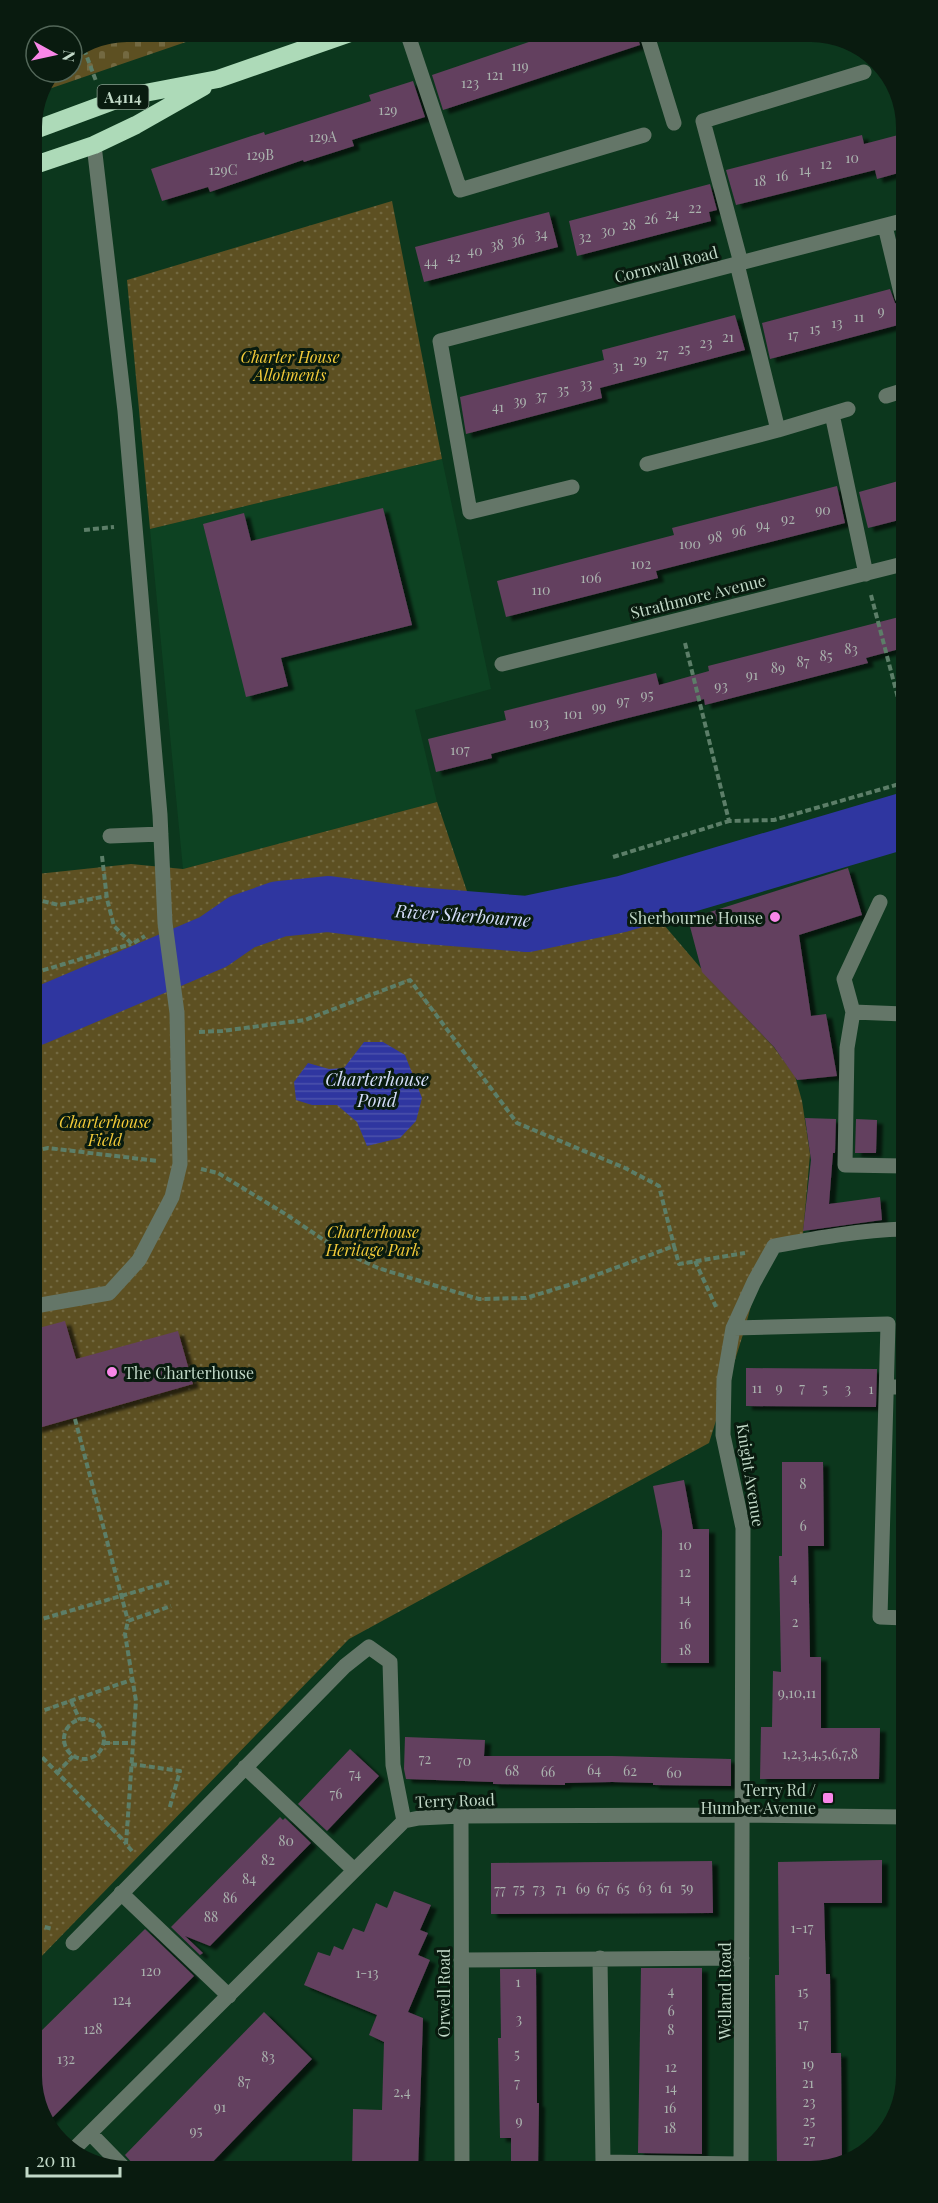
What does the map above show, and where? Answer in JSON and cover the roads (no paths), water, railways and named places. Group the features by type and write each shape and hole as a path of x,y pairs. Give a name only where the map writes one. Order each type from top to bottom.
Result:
{"highway":[{"name":"A4114","path":"42,127 124,96 218,79 324,42"},
{"name":"A4114","path":"42,163 94,145 136,125 218,79"}],"street":[{"path":"410,42 459,190 644,135"},
{"path":"649,42 674,123"},
{"path":"778,430 703,121 864,72"},
{"path":"42,1305 109,1293 139,1260 172,1197 180,1164 177,1013 165,923 161,834 126,420 94,145"},
{"name":"Cornwall Road","path":"572,487 470,512 440,341 896,223"},
{"path":"885,226 896,272"},
{"path":"885,396 896,393"},
{"path":"647,464 848,409"},
{"path":"832,414 866,574"},
{"name":"Strathmore Avenue","path":"502,664 896,566"},
{"path":"106,841 161,834"},
{"path":"880,902 844,979 854,1012 848,1048 845,1165 896,1166"},
{"path":"854,1012 896,1014"},
{"name":"Knight Avenue","path":"743,1815 743,1528 723,1436 724,1380 733,1328 774,1246 814,1238 896,1229"},
{"path":"733,1328 888,1324 880,1617 896,1618"},
{"path":"887,1387 896,1387"},
{"path":"73,1943 345,1666 369,1647 390,1662 393,1765 404,1821"},
{"path":"245,1767 354,1870"},
{"name":"Welland Road","path":"741,2161 743,1815"},
{"name":"Terry Road","path":"78,2145 404,1821 461,1816 896,1817"},
{"name":"Orwell Road","path":"461,1816 462,2161"},
{"path":"121,1893 229,1996"},
{"path":"600,1958 603,2161"},
{"path":"461,1960 742,1958"},
{"path":"90,2133 115,2160"}],"water":[{"name":"Charterhouse Pond","path":"364,1042 383,1042 405,1055 422,1098 416,1121 400,1138 367,1146 357,1122 337,1105 312,1105 296,1100 294,1082 308,1063 329,1069 344,1068"}],"waterway":[{"name":"River Sherbourne","path":"42,1015 213,942 242,922 279,909 328,904 415,915 527,924 622,904 896,823"}],"place":[{"name":"Sherbourne House","path":"775,917"},
{"name":"The Charterhouse","path":"112,1372"},
{"name":"Terry Rd / Humber Avenue","path":"828,1798"}],"park label":[{"name":"Charter House Allotments","path":"290,365"},
{"name":"Charterhouse Field","path":"105,1130"},
{"name":"Charterhouse Heritage Park","path":"373,1240"}]}
